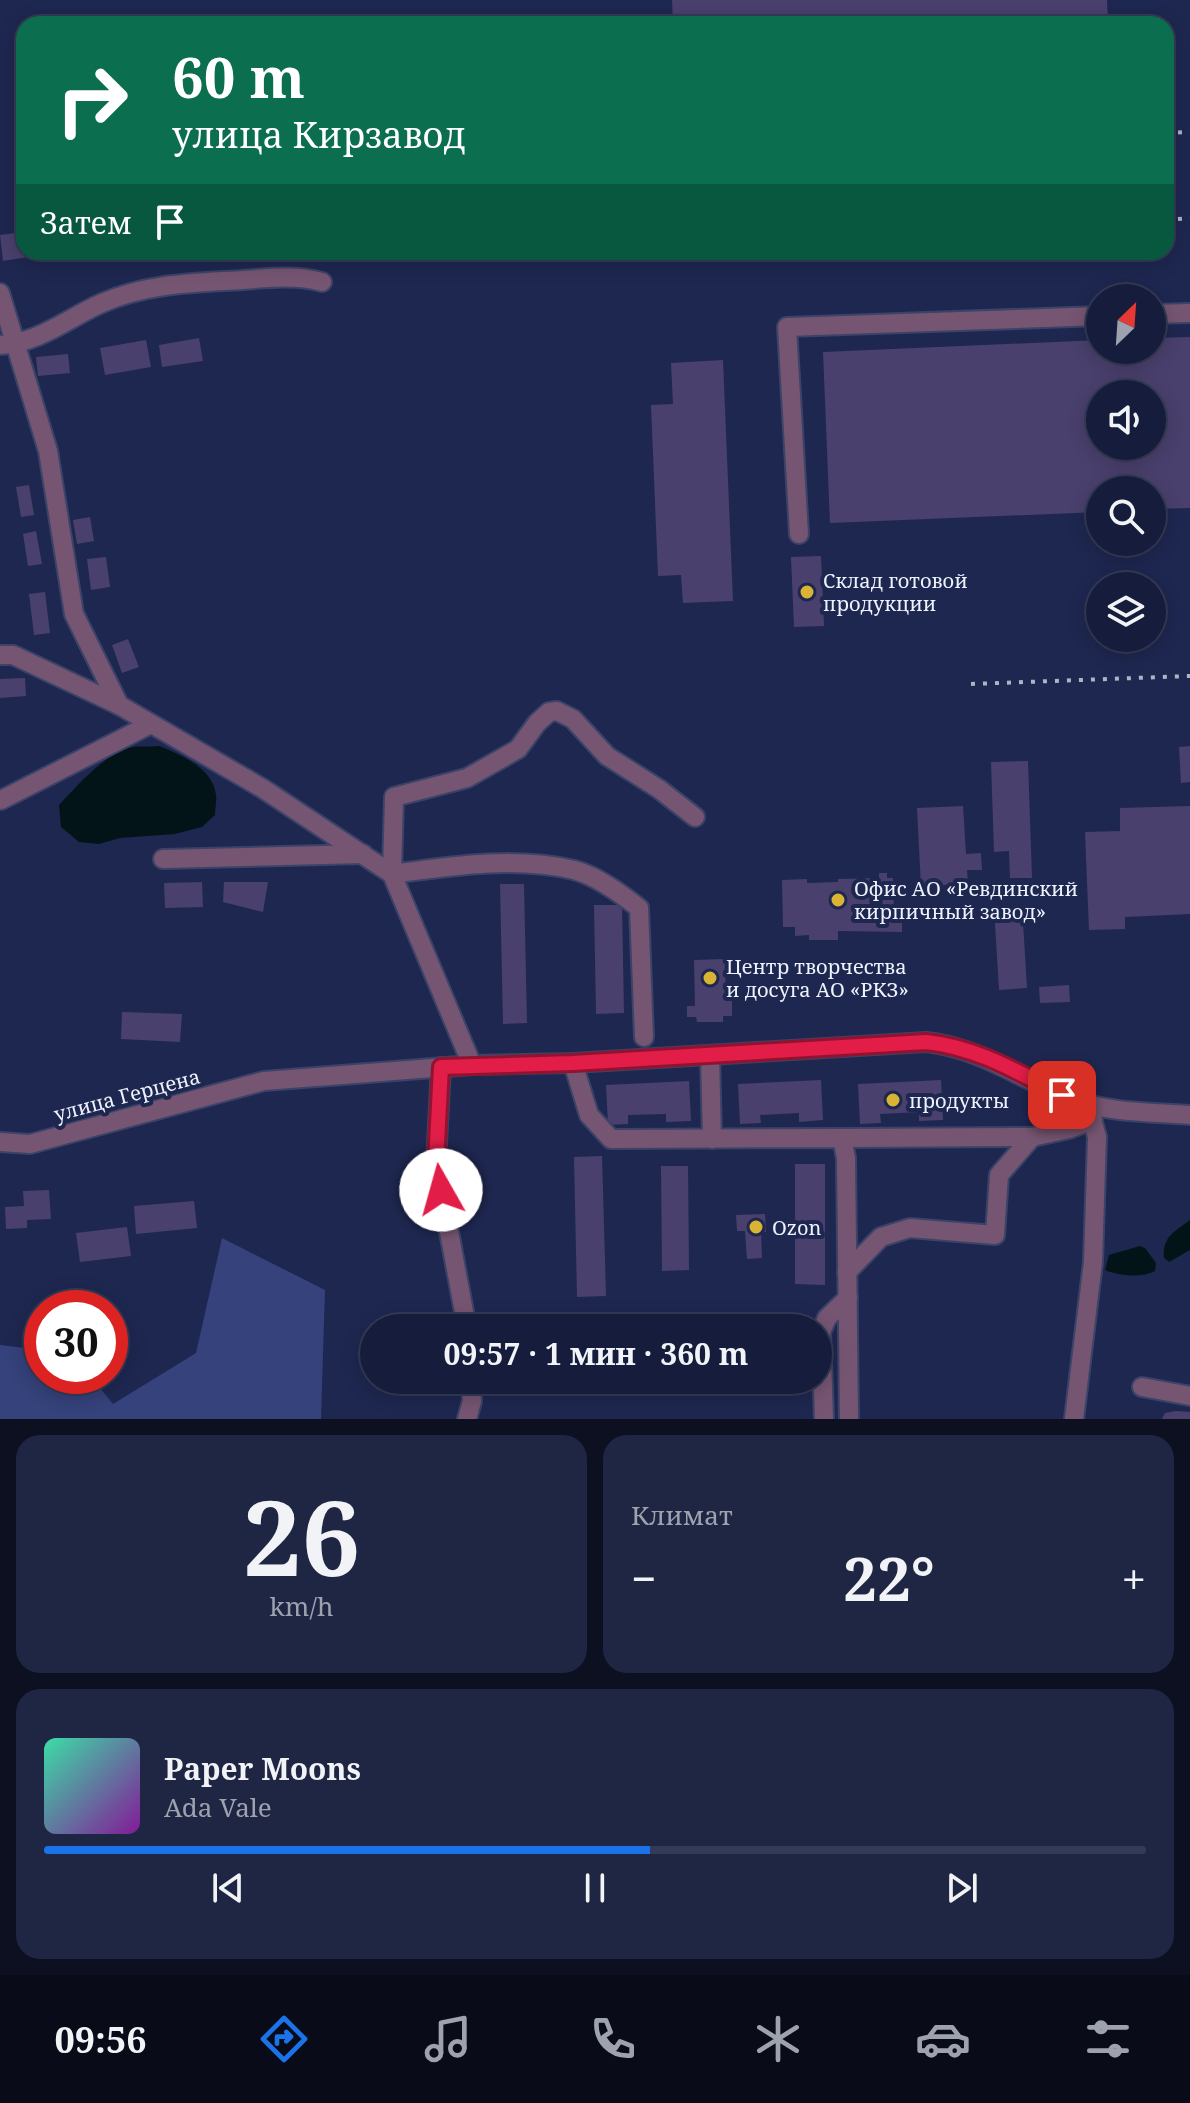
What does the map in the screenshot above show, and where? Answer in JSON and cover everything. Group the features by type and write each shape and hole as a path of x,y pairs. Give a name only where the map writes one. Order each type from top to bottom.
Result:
{"street":[{"path":"8,344 42,335 99,304 146,288 276,278 309,278 322,282"},
{"path":"0,293 8,344 48,451 74,614 119,705"},
{"path":"1166,314 1190,313"},
{"path":"799,534 787,327 1086,316"},
{"path":"0,655 13,655 119,705 262,788 392,874 463,864 534,864 576,871 615,890 639,908 644,1037"},
{"path":"472,1065 392,874 394,797 467,778 518,749 537,723 549,712 557,711 573,719 607,756 659,789 695,817"},
{"path":"1,800 151,724"},
{"path":"163,859 363,854"},
{"name":"улица Герцена","path":"0,1142 30,1144 264,1081 472,1065 573,1063 913,1043 937,1043 979,1054 1090,1112"},
{"path":"710,1055 712,1139"},
{"path":"573,1063 589,1115 611,1139 1032,1137 1090,1112 1190,1115"},
{"path":"441,1067 436,1162 464,1314"},
{"path":"1074,1419 1093,1262 1097,1137 1090,1112"},
{"path":"847,1272 881,1237 910,1228 995,1235 999,1175 1032,1137"},
{"path":"842,1138 846,1158 849,1419"},
{"path":"824,1419 821,1332 827,1318 848,1298"},
{"path":"1142,1387 1190,1396"},
{"path":"467,1419 472,1394"}],"shaded area":[{"path":"159,746 195,764 214,786 215,815 202,827 175,834 120,838 99,844 79,842 61,827 59,805 102,763 133,747"},
{"path":"1190,1220 1190,1250 1169,1262 1164,1258 1167,1240"},
{"path":"222,1238 325,1290 321,1419 0,1419 0,1345 24,1348 24,1394 105,1394 113,1404 196,1353"},
{"path":"1140,1246 1156,1263 1155,1271 1130,1275 1105,1270 1109,1255"}],"building":[{"path":"672,0 1107,0 1108,16 673,16"},
{"path":"16,233 16,259 3,261 0,235"},
{"path":"1190,337 1190,508 1166,509 1166,476 1086,476 1086,513 830,523 823,352 1086,341 1086,364 1166,364 1166,338"},
{"path":"199,338 203,361 162,367 159,345"},
{"path":"146,340 151,367 105,375 100,348"},
{"path":"68,354 70,373 38,376 36,357"},
{"path":"723,360 733,601 683,603 681,575 658,576 651,405 673,404 671,363"},
{"path":"29,485 34,515 21,517 16,487"},
{"path":"90,517 94,541 77,544 73,520"},
{"path":"36,531 42,564 28,566 23,534"},
{"name":"Склад готовой продукции","path":"821,556 824,626 794,627 791,557"},
{"path":"106,557 110,587 91,590 87,559"},
{"path":"45,592 50,633 34,635 29,594"},
{"path":"128,639 139,667 122,673 112,645"},
{"path":"25,678 26,696 0,698 0,679"},
{"path":"1190,746 1190,782 1181,783 1179,747"},
{"path":"1028,761 1032,878 1010,878 1009,851 994,852 991,762"},
{"path":"963,806 966,854 981,853 982,870 967,870 968,884 921,886 917,808"},
{"path":"1190,806 1190,914 1125,917 1125,929 1089,930 1085,832 1120,831 1120,808"},
{"name":"Офис АО «Ревдинский кирпичный завод»","path":"879,873 887,873 887,878 893,878 894,916 902,916 902,932 838,931 838,940 809,940 809,935 795,936 795,927 783,927 782,880 838,882 838,879 879,878"},
{"path":"202,882 203,907 165,908 164,883"},
{"path":"224,882 268,882 263,912 223,902"},
{"path":"500,884 524,884 527,1023 503,1024"},
{"path":"594,905 622,905 624,1013 596,1014"},
{"path":"1022,906 1027,988 999,990 994,907"},
{"name":"Центр творчества и досуга АО «РКЗ»","path":"725,959 726,997 732,997 732,1016 723,1016 723,1022 697,1022 696,1017 687,1017 687,1006 695,1006 694,960"},
{"path":"1069,985 1070,1002 1040,1003 1039,987"},
{"path":"122,1012 182,1014 180,1042 121,1039"},
{"path":"821,1080 823,1120 799,1122 799,1113 760,1115 761,1123 740,1124 738,1084"},
{"path":"941,1080 943,1120 919,1121 919,1112 880,1114 881,1123 860,1124 858,1084"},
{"path":"689,1081 691,1121 666,1122 666,1114 628,1115 628,1124 608,1125 606,1085"},
{"path":"602,1156 606,1296 577,1297 574,1157"},
{"path":"795,1164 825,1164 825,1285 795,1284"},
{"path":"661,1166 688,1166 689,1270 662,1271"},
{"path":"49,1190 51,1219 27,1220 27,1228 6,1229 5,1207 24,1206 23,1191"},
{"path":"194,1201 197,1228 136,1234 134,1206"},
{"path":"765,1214 766,1232 761,1232 762,1258 747,1259 745,1231 737,1231 736,1215"},
{"path":"127,1227 131,1256 80,1262 76,1233"},
{"path":"1190,1412 1190,1419 1162,1419 1165,1413"}],"railway":[{"path":"1174,133 1190,132"},
{"path":"1174,219 1190,218"},
{"path":"971,684 1190,676"}],"place":[{"name":"Склад готовой продукции","path":"807,592"},
{"name":"Офис АО «Ревдинский кирпичный завод»","path":"838,900"},
{"name":"Центр творчества и досуга АО «РКЗ»","path":"710,978"},
{"name":"продукты","path":"893,1100"},
{"name":"Ozon","path":"756,1227"}],"route":[{"path":"441,1190 436,1162 441,1067 573,1063 926,1042 979,1054 1062,1095"}]}
